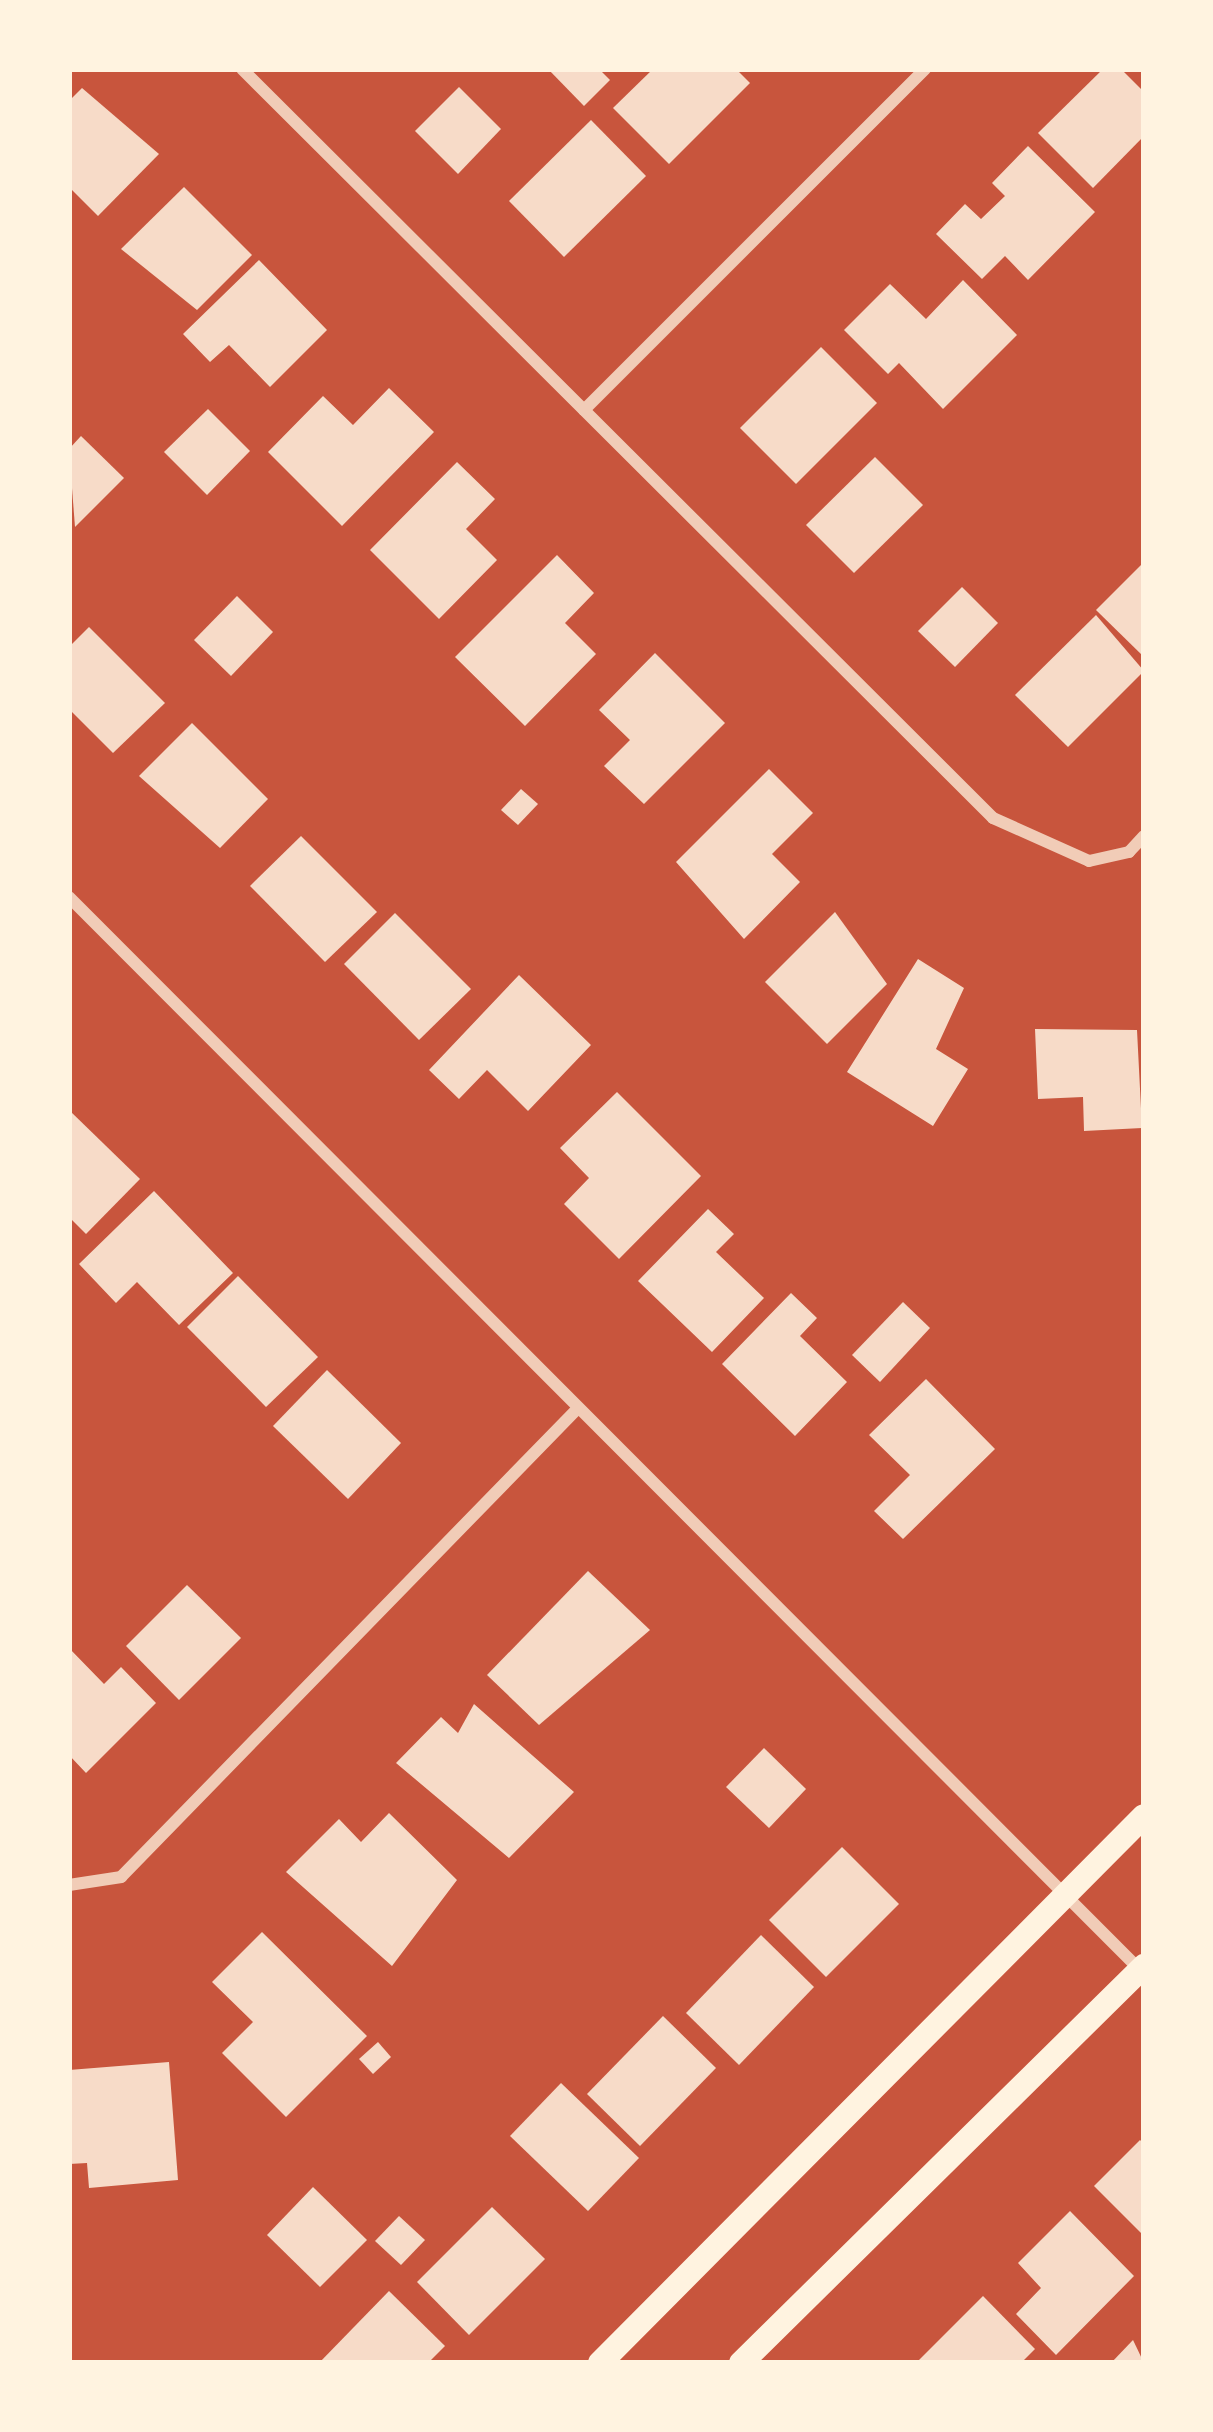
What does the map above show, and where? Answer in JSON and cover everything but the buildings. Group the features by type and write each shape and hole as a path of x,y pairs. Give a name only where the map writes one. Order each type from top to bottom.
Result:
{"main road":[{"path":"600,2363 1144,1816"},
{"path":"740,2363 1142,1968"}],"street":[{"path":"242,69 993,818 1089,861 1129,852 1144,836"},
{"path":"584,410 926,69"},
{"path":"69,898 1142,1968"},
{"path":"69,1885 121,1877 577,1409"}]}
